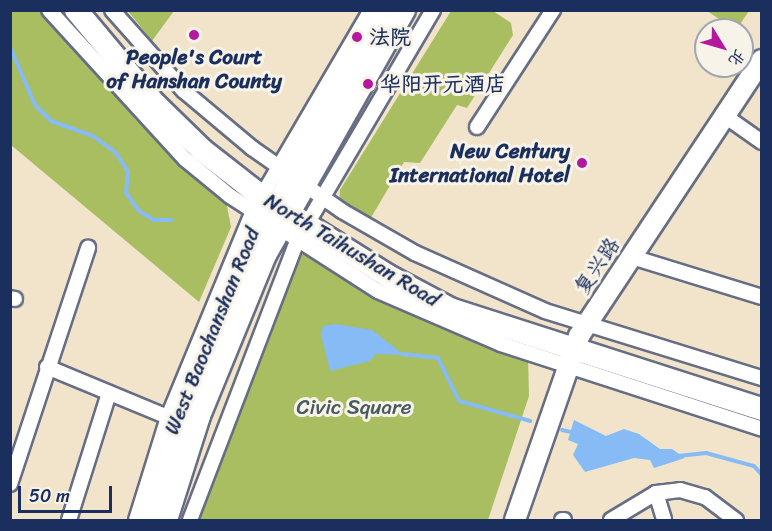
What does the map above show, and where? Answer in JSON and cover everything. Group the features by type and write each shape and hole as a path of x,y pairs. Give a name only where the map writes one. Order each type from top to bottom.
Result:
{"main road":[{"name":"North Taihushan Road","path":"76,10 152,101 285,203 456,297 577,344 762,409"},
{"name":"North Taihushan Road","path":"93,10 161,92 285,203"},
{"name":"West Baochanshan Road","path":"150,520 184,411 285,203 386,10"},
{"name":"West Baochanshan Road","path":"167,520 200,416 285,203 405,10"},
{"name":"复兴路","path":"515,520 577,344 762,60"},
{"name":"North Taihushan Road","path":"577,344 762,395"}],"street":[{"path":"49,10 134,109 185,159 285,203"},
{"path":"112,10 285,203 434,318 762,378"},
{"path":"136,520 168,417 285,203 371,10"},
{"path":"190,520 285,203 433,10"},
{"path":"477,127 553,10"},
{"path":"725,116 762,142"},
{"path":"10,484 88,248"},
{"path":"632,257 762,297"},
{"path":"577,344 762,429"},
{"path":"47,367 168,417"},
{"path":"69,520 109,393"},
{"path":"611,520 656,493 680,490 705,497 736,520"},
{"path":"656,493 664,520"}],"green space":[{"path":"10,11 47,11 136,120 225,196 231,227 199,302 11,145"},
{"path":"128,11 174,11 152,41"},
{"path":"451,11 493,11 511,23 513,35 467,108 457,105 420,163 404,162 366,226 413,254 409,261 338,218 340,190"},
{"path":"707,11 749,11 744,18 718,18"},
{"name":"Civic Square","path":"313,251 373,291 528,355 529,396 488,520 196,520 298,256"}],"water":[{"path":"335,324 372,330 404,355 376,354 370,361 330,371 321,335 323,326"},
{"path":"574,420 606,436 624,429 639,434 660,449 672,449 685,458 654,468 650,460 634,458 585,472 573,455 578,444 568,440"}],"waterway":[{"path":"10,47 35,105 51,121 93,136 115,152 128,171 126,193 139,211 154,220 171,220"},
{"path":"402,354 438,358 459,401 530,421"},
{"path":"562,430 575,433"},
{"path":"678,456 706,453 754,466 762,475"}],"place":[{"name":"People's Court of Hanshan County","path":"194,35"},
{"name":"法院","path":"357,37"},
{"name":"华阳开元酒店","path":"368,84"},
{"name":"New Century International Hotel","path":"582,163"}]}
